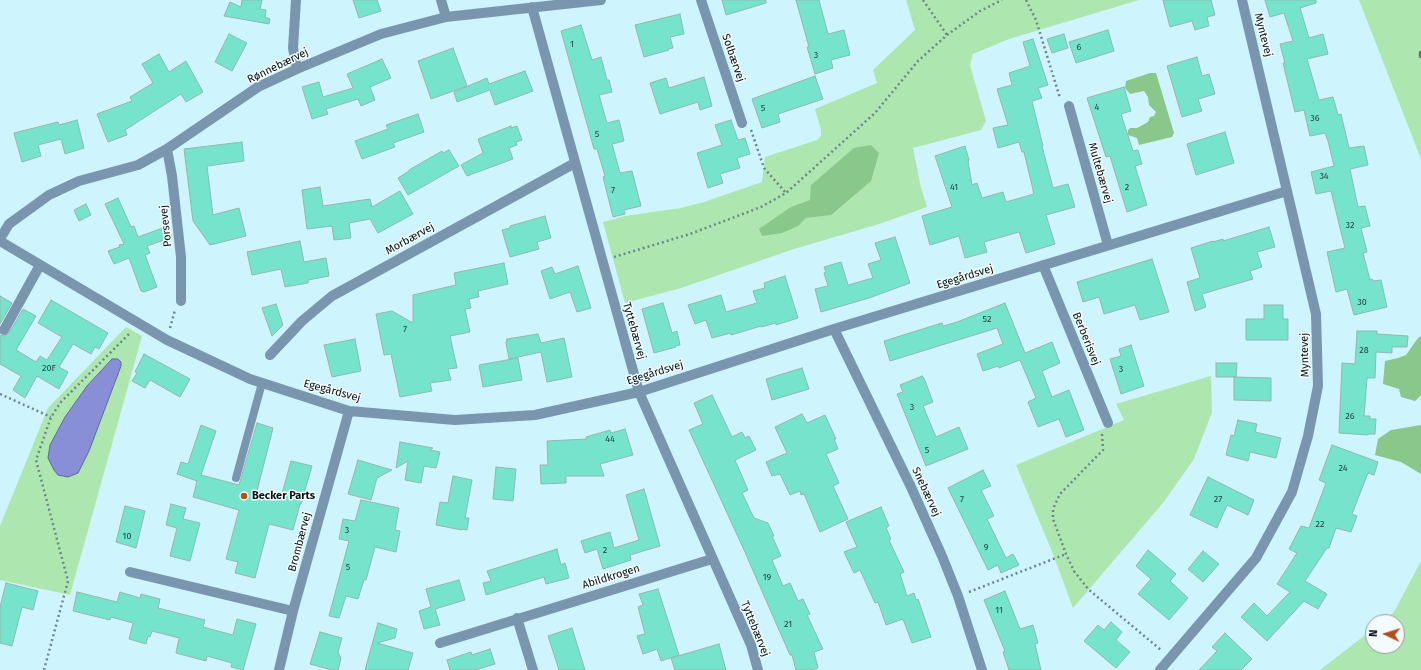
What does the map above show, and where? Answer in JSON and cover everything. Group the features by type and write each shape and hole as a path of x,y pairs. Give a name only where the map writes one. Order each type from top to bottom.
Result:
{"street":[{"path":"296,0 293,48 297,69"},
{"path":"441,0 446,17"},
{"name":"Rønnebærvej","path":"0,240 9,224 49,195 79,181 138,164 167,149 258,87 381,34 446,17 601,0"},
{"name":"Solbærvej","path":"701,0 742,123"},
{"name":"Myntevej","path":"1160,670 1256,558 1292,492 1308,436 1318,386 1316,314 1242,0"},
{"name":"Tyttebærvej","path":"532,7 639,392 751,645 758,670"},
{"name":"Multebærvej","path":"1069,106 1108,245"},
{"name":"Porsevej","path":"167,149 172,176 181,257 181,301"},
{"name":"Morbærvej","path":"270,355 302,321 332,296 575,163"},
{"name":"Egegårdsvej","path":"0,240 167,340 250,379 349,411 455,420 535,415 639,392 1043,265 1287,191"},
{"path":"4,330 40,265"},
{"name":"Berberisvej","path":"1043,265 1108,423"},
{"name":"Snebærvej","path":"834,330 914,493 942,556 958,596 982,670"},
{"name":"Brombærvej","path":"279,670 293,611 349,411"},
{"name":"Abildkrogen","path":"440,643 712,559"},
{"path":"130,572 293,611"},
{"path":"517,618 533,670"}],"lane":[{"path":"236,478 262,383"}],"path":[{"path":"923,0 947,35"},
{"path":"602,260 690,234 761,207 786,193 875,113 918,61 947,35 980,11 1002,0"},
{"path":"1026,0 1036,20 1060,98 1069,106"},
{"path":"742,123 750,127 764,168 786,193"},
{"path":"167,340 176,309 181,301"},
{"path":"44,670 68,581 36,460 51,417 61,402 139,323"},
{"path":"0,394 51,417"},
{"path":"1108,423 1100,429 1104,442 1102,453 1060,494 1056,502 1053,519 1074,571 1088,589 1171,658"},
{"path":"958,596 1066,554"}],"green space":[{"path":"906,0 1139,0 1009,39 973,54 970,65 986,121 981,130 913,148 921,188 927,207 879,224 794,249 681,288 625,303 603,222 625,216 681,208 704,202 762,182 765,157 817,140 821,136 821,130 815,109 877,83 873,70 915,30"},
{"path":"1359,0 1421,0 1421,159"},
{"path":"1150,73 1156,73 1174,133 1172,137 1139,145 1137,138 1128,135 1128,130 1130,128 1137,128 1148,122 1150,117 1154,116 1156,112 1149,105 1148,97 1144,91 1130,94 1125,88 1126,81"},
{"path":"871,145 879,153 871,181 831,215 806,218 798,226 782,233 762,236 759,229 791,207 810,200 811,185 854,148"},
{"path":"126,327 142,336 70,595 0,580 0,526 48,408"},
{"path":"1421,336 1421,395 1415,401 1401,397 1399,389 1383,384 1385,361 1406,355"},
{"path":"1211,376 1212,412 1194,459 1163,503 1073,608 1053,554 1016,465 1124,420 1116,404"},
{"path":"1421,425 1421,474 1401,462 1375,455 1378,439 1391,430"},
{"path":"1421,561 1421,670 1320,670 1365,635 1365,654 1405,654 1405,614 1392,614"}],"water":[{"path":"112,359 118,359 121,362 121,366 89,451 78,473 68,477 58,475 48,458 50,445 65,417 87,386"}],"building":[{"path":"242,0 262,0 260,9 266,10 265,17 270,19 269,24 224,16 230,2 241,7"},
{"path":"353,0 377,0 381,11 359,18"},
{"path":"722,0 766,0 766,3 726,15"},
{"path":"796,0 819,0 828,34 844,30 850,55 831,60 833,68 815,74"},
{"path":"1163,0 1211,0 1215,15 1207,17 1209,26 1195,30 1192,21 1170,27"},
{"path":"1265,0 1316,0 1316,3 1300,8 1309,38 1323,34 1328,54 1307,59 1319,100 1333,97 1338,115 1341,114 1349,148 1364,146 1368,165 1350,169 1358,207 1365,206 1370,226 1361,228 1367,252 1363,253 1370,280 1381,280 1387,307 1354,315 1347,289 1336,292 1327,252 1345,248 1331,191 1316,194 1311,172 1334,166 1328,141 1325,133 1310,136 1304,110 1295,112 1280,44 1293,41 1284,13 1270,17"},
{"path":"680,14 684,34 670,37 673,48 644,57 635,25"},
{"path":"581,25 592,60 601,57 607,80 609,80 612,92 599,95 607,123 619,120 624,141 612,144 620,173 632,171 641,206 624,210 625,214 613,217 603,177 605,176 597,149 594,149 561,31"},
{"path":"1108,30 1114,51 1076,63 1069,42"},
{"path":"229,34 247,43 232,71 215,62"},
{"path":"1064,34 1068,48 1052,53 1047,39"},
{"path":"1033,39 1048,85 1038,88 1042,98 1032,101 1042,146 1053,188 1068,184 1075,207 1046,215 1055,244 1026,253 1019,232 984,242 987,252 965,258 959,236 930,245 922,216 952,207 935,156 965,146 969,160 972,185 977,183 982,198 1003,192 1006,202 1034,194 1024,152 1022,152 1019,142 998,148 993,128 1008,125 997,89 1012,85 1009,73 1030,66 1023,42"},
{"path":"453,48 467,86 431,99 418,61"},
{"path":"159,54 169,72 186,61 203,92 186,102 181,94 125,130 127,135 108,142 97,114 132,101 130,97 153,83 142,64"},
{"path":"1197,57 1202,76 1209,74 1215,94 1198,99 1202,111 1182,117 1167,66"},
{"path":"382,59 391,78 370,87 375,100 361,106 358,99 326,109 328,114 312,119 302,87 319,82 323,97 353,88 347,74"},
{"path":"525,71 533,91 495,105 490,90 457,102 454,92 487,78 489,84"},
{"path":"815,76 823,99 778,114 780,122 762,128 752,99"},
{"path":"704,77 712,106 700,110 698,102 660,114 650,83 666,78 669,88"},
{"path":"1124,87 1131,111 1121,114 1133,151 1138,150 1142,164 1135,166 1147,205 1127,212 1110,156 1106,157 1087,98"},
{"path":"418,114 424,132 393,143 395,147 362,159 355,141 388,129 386,125"},
{"path":"77,120 84,148 65,154 61,139 38,145 41,156 22,162 14,133 58,122 59,125"},
{"path":"731,120 738,140 745,138 750,154 737,158 740,168 720,174 723,183 708,188 697,153 722,145 715,125"},
{"path":"511,126 511,128 517,126 522,140 516,142 517,145 509,148 513,159 467,176 461,165 483,153 478,139"},
{"path":"1225,132 1234,163 1196,175 1187,144"},
{"path":"242,142 244,161 207,166 213,215 239,208 246,236 210,245 193,221 184,149"},
{"path":"449,150 459,166 408,195 398,178 442,151 443,153"},
{"path":"320,187 323,206 370,199 372,207 400,191 413,214 378,233 370,219 349,223 351,238 334,240 332,226 307,229 302,190"},
{"path":"118,198 131,227 134,226 138,237 168,226 172,237 147,246 150,253 145,255 157,287 144,292 141,291 129,258 114,264 108,251 124,244 105,204"},
{"path":"86,204 91,215 79,221 74,210"},
{"path":"545,216 551,238 537,242 539,249 510,257 502,230 510,228 510,226"},
{"path":"1269,227 1275,247 1257,252 1262,267 1250,271 1253,279 1202,294 1206,307 1195,311 1187,282 1200,278 1191,248 1213,241 1223,239 1223,241"},
{"path":"895,237 910,283 869,298 821,312 815,289 828,286 824,273 826,272 824,267 841,262 848,285 873,278 868,264 881,260 875,243"},
{"path":"300,241 304,262 326,258 329,276 308,280 308,283 285,287 281,269 252,275 247,252"},
{"path":"1152,259 1169,312 1140,320 1135,305 1104,314 1099,297 1083,302 1077,282"},
{"path":"504,263 508,284 478,291 479,297 469,299 471,308 465,309 470,332 450,336 457,368 448,369 451,380 430,383 432,391 400,397 391,354 384,355 376,314 392,311 413,323 413,295 456,285 454,273"},
{"path":"578,266 591,308 577,312 570,292 550,299 541,271 552,267 555,274"},
{"path":"785,276 798,318 776,325 776,323 761,326 731,335 731,333 712,338 706,320 695,324 688,305 721,295 726,312 757,303 753,291 765,288 764,283"},
{"path":"0,296 12,303 0,324"},
{"path":"51,300 108,333 99,349 95,347 91,354 73,344 59,367 68,372 59,389 37,376 25,398 13,390 21,376 0,364 0,335 4,336 9,333 23,309 36,316 16,350 36,362 40,356 47,360 62,337 38,323"},
{"path":"663,303 672,333 677,331 680,345 654,353 642,309"},
{"path":"1005,303 1025,353 1052,342 1060,363 1042,371 1052,397 1069,390 1084,430 1066,437 1059,419 1038,427 1028,402 1036,398 1020,360 999,368 998,366 983,371 977,354 1003,344 997,328 890,361 884,341 942,323 943,326 957,322"},
{"path":"276,304 283,325 272,336 262,308"},
{"path":"1264,305 1283,305 1283,319 1288,319 1288,340 1246,340 1246,319 1264,319"},
{"path":"1357,331 1377,331 1377,334 1408,336 1407,347 1392,347 1392,353 1376,352 1375,378 1367,378 1364,416 1370,416 1370,419 1376,419 1375,434 1368,435 1339,433 1342,363 1355,364"},
{"path":"538,334 541,343 564,338 572,377 547,382 541,352 509,359 506,343 507,339"},
{"path":"355,339 361,371 332,377 324,345"},
{"path":"1131,345 1144,386 1121,394 1110,359 1121,356 1119,349"},
{"path":"144,354 190,379 180,397 150,380 145,388 132,381 137,373 135,372"},
{"path":"518,358 522,380 483,387 479,365"},
{"path":"1216,363 1237,363 1236,377 1216,377"},
{"path":"802,368 809,389 772,400 766,379"},
{"path":"922,376 933,402 923,406 936,437 959,427 968,449 926,466 897,394 903,392 900,385"},
{"path":"1234,377 1271,378 1271,401 1234,400"},
{"path":"712,395 732,437 742,432 745,438 749,436 756,450 735,460 748,490 742,493 754,518 768,523 774,536 772,536 781,556 772,560 783,586 790,583 798,601 803,599 810,614 807,615 823,649 814,652 818,668 811,670 796,670 792,655 790,655 689,430 703,424 694,403"},
{"path":"802,414 807,423 825,415 836,439 834,439 838,449 826,454 839,483 833,486 848,519 820,532 804,494 801,495 800,491 790,495 780,474 772,476 766,462 787,453 775,427"},
{"path":"1238,420 1257,424 1255,432 1281,438 1276,458 1250,452 1248,461 1226,455 1231,435 1234,436"},
{"path":"257,423 273,428 257,491 281,497 291,461 312,466 293,530 269,524 255,578 235,573 238,562 226,559 239,510 193,497 197,481 177,474 181,462 188,464 201,425 216,431 201,475 239,485"},
{"path":"625,429 633,455 600,464 604,476 566,476 566,483 541,484 540,465 548,465 547,441 587,439 586,437 610,430 611,433"},
{"path":"400,442 433,448 430,450 440,452 436,468 424,466 421,483 405,480 408,461 396,468"},
{"path":"1332,445 1378,462 1374,475 1368,473 1352,514 1357,516 1351,532 1336,528 1329,548 1327,548 1305,581 1327,594 1318,609 1304,601 1267,641 1241,617 1254,603 1267,616 1290,592 1277,584 1297,553 1289,549 1301,526 1309,528 1326,483 1319,480"},
{"path":"358,460 392,470 377,478 371,500 348,494"},
{"path":"496,467 516,469 513,501 493,499"},
{"path":"983,470 991,486 981,490 994,516 987,519 1006,558 1013,554 1019,565 1001,573 998,565 988,570 948,488"},
{"path":"453,476 472,480 465,518 469,518 467,530 436,525 440,502 448,503"},
{"path":"1208,477 1254,500 1248,515 1227,505 1217,528 1190,515"},
{"path":"644,489 660,546 630,555 631,560 603,569 597,549 585,553 581,541 610,532 614,548 639,540 626,495"},
{"path":"361,500 399,508 395,530 400,531 396,552 375,547 366,580 364,580 358,599 346,596 339,618 329,616 349,541 339,539 343,519 355,521"},
{"path":"171,504 186,508 183,519 200,523 190,561 170,556 177,528 166,525"},
{"path":"125,506 145,511 136,548 116,542"},
{"path":"881,507 889,526 886,528 891,539 889,540 904,572 900,574 907,596 914,593 916,600 918,599 931,637 912,643 903,619 886,625 878,602 875,603 860,570 854,573 844,552 857,547 846,522"},
{"path":"557,549 561,565 565,563 569,578 546,584 544,577 486,595 483,583 491,581 487,571"},
{"path":"1148,550 1176,574 1170,581 1188,598 1169,620 1138,594 1151,579 1136,566"},
{"path":"1203,551 1219,564 1203,582 1188,569"},
{"path":"459,580 465,600 435,609 440,625 424,629 419,611 431,607 426,589"},
{"path":"6,583 38,591 33,610 22,607 12,646 0,643 0,607"},
{"path":"658,589 679,655 661,661 657,649 643,654 637,636 645,634 638,607 643,605 639,594"},
{"path":"1005,591 1020,629 1033,625 1038,643 1035,644 1041,670 1009,670 1003,652 1005,651 984,600"},
{"path":"77,592 117,602 120,592 140,598 141,594 160,599 158,608 205,620 203,627 233,635 237,619 256,624 243,670 231,667 232,663 207,656 206,661 176,653 179,638 152,631 150,637 148,636 146,644 129,639 133,623 111,617 110,620 73,611"},
{"path":"1111,622 1122,632 1116,640 1130,652 1116,668 1084,641 1098,625 1104,630"},
{"path":"378,623 397,629 395,638 377,643 413,653 408,670 365,670"},
{"path":"572,628 585,670 559,670 548,636"},
{"path":"320,632 342,638 338,652 341,658 338,670 332,670 310,664"},
{"path":"1225,633 1252,659 1241,670 1199,670 1217,651 1212,647"},
{"path":"719,644 726,670 675,670 671,658"},
{"path":"490,649 495,664 475,670 450,670 447,660 471,652 472,655"}],"place":[{"name":"Becker Parts","path":"244,496"}]}
